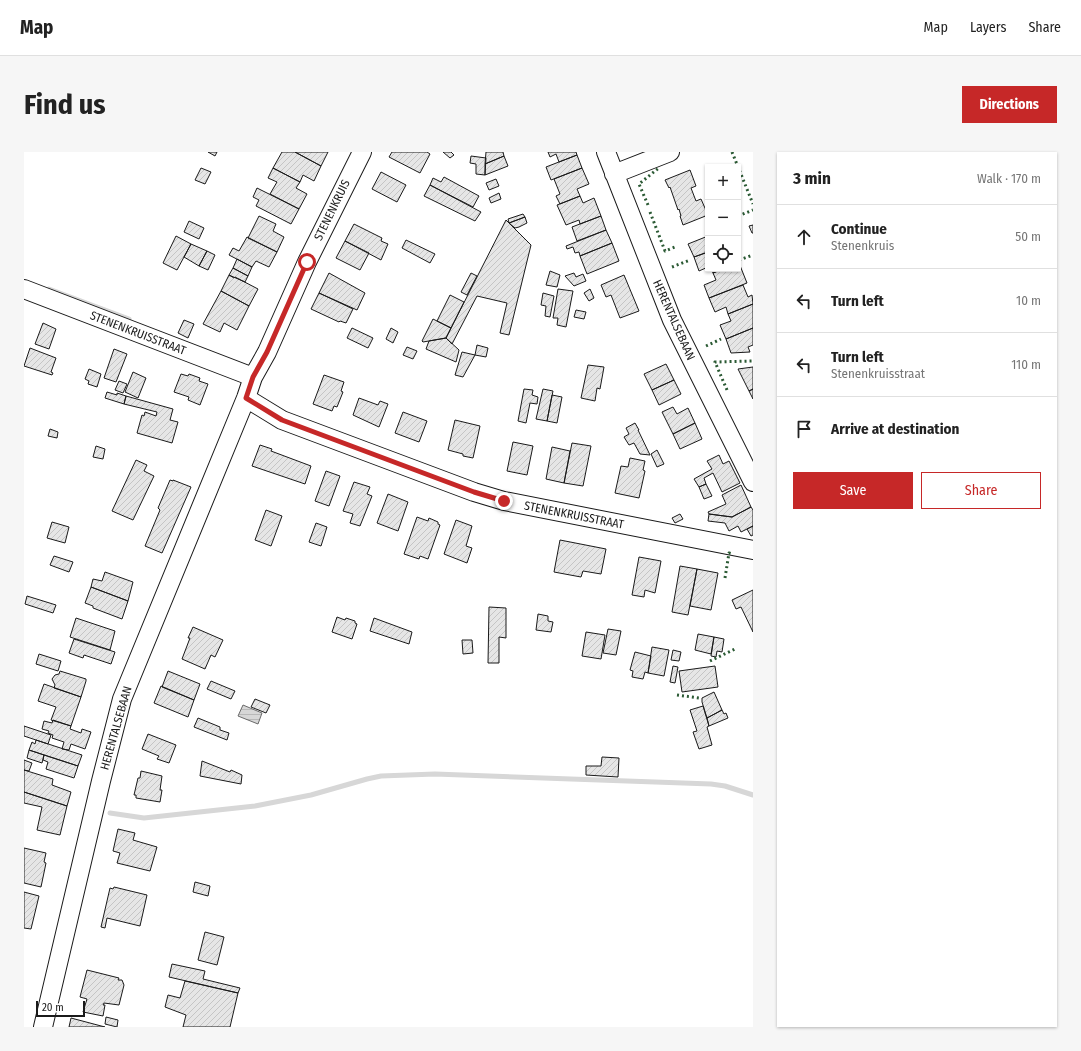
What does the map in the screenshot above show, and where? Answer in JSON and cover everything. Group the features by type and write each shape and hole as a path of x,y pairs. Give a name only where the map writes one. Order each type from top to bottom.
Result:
{"street":[{"name":"STENENKRUIS","path":"246,398 253,377 267,352 307,262 362,152"},
{"name":"HERENTALSEBAAN","path":"606,152 672,320 753,482"},
{"path":"614,174 670,152"},
{"name":"STENENKRUISSTRAAT","path":"24,289 253,377"},
{"name":"STENENKRUISSTRAAT","path":"246,398 282,420 474,492 504,501 753,550"},
{"name":"HERENTALSEBAAN","path":"43,1027 101,781 122,699 246,398"}],"shaded area":[{"path":"243,705 262,713 258,724 238,716"}],"building":[{"path":"208,152 217,152 215,156"},
{"path":"282,152 295,152 321,166 314,181 303,175 300,182 273,168"},
{"path":"295,152 328,152 321,166"},
{"path":"392,152 427,152 430,154 420,173 389,157"},
{"path":"443,152 451,152 454,155 450,158"},
{"path":"486,152 503,152 504,156 485,164"},
{"path":"548,152 576,152 577,155 559,162 556,154 550,157"},
{"path":"577,155 582,168 551,180 546,167"},
{"path":"471,156 486,158 485,175 476,174 476,164 470,163"},
{"path":"504,156 508,166 485,175 485,164"},
{"path":"201,168 211,172 205,184 195,180"},
{"path":"273,168 300,182 296,188 307,194 299,209 270,194 277,182 268,178"},
{"path":"582,168 589,184 577,189 580,196 560,204 556,196 560,194 554,179"},
{"path":"690,170 696,186 691,188 696,201 701,199 705,208 705,216 683,225 679,209 678,210 670,187 669,188 665,180"},
{"path":"381,172 406,185 397,202 372,189"},
{"path":"444,177 479,196 473,207 430,185 433,178 441,182"},
{"path":"496,179 499,186 489,190 486,183"},
{"path":"430,185 481,212 475,221 424,196"},
{"path":"257,188 299,209 291,224 256,206 259,200 253,197"},
{"path":"499,193 501,199 491,203 489,198"},
{"path":"580,196 583,203 594,198 601,216 580,224 579,220 566,225 557,205"},
{"path":"523,214 525,217 509,223 508,219"},
{"path":"259,216 276,224 273,231 284,237 277,252 248,238"},
{"path":"601,216 606,230 577,241 572,227"},
{"path":"525,217 527,223 519,227 515,228 509,223"},
{"path":"506,220 531,245 509,335 500,333 507,303 477,296 452,344 446,338"},
{"path":"189,221 204,228 199,239 184,232"},
{"path":"354,224 382,238 381,241 388,244 381,260 345,241"},
{"path":"753,225 753,233 752,233 749,226"},
{"path":"606,230 612,243 580,256 579,252 575,253 573,247 567,249 566,246"},
{"path":"176,236 191,244 177,270 163,263"},
{"path":"247,237 277,252 269,267 256,261 252,267 229,255 233,248 239,251"},
{"path":"705,237 705,253 694,257 688,244"},
{"path":"406,240 435,254 430,263 402,248"},
{"path":"345,241 369,253 360,270 336,258"},
{"path":"612,243 619,261 587,274 580,256"},
{"path":"191,244 207,251 199,266 184,257"},
{"path":"207,251 215,255 208,270 199,266"},
{"path":"705,253 705,268 699,271 694,257"},
{"path":"237,259 252,267 248,276 233,268"},
{"path":"233,268 248,276 245,282 229,275"},
{"path":"741,268 747,283 709,298 704,285 716,280 713,273 741,272"},
{"path":"550,271 560,275 557,287 546,285"},
{"path":"329,273 365,293 357,310 319,293"},
{"path":"471,273 477,276 467,295 461,292"},
{"path":"574,273 576,277 583,274 586,281 574,286 565,276"},
{"path":"229,275 258,289 249,306 221,291"},
{"path":"624,275 639,311 620,318 611,295 606,297 601,285"},
{"path":"743,285 748,297 752,295 753,304 728,314 726,307 715,312 709,298"},
{"path":"558,289 573,291 566,327 557,325 558,318 553,318"},
{"path":"590,289 594,298 589,301 584,293"},
{"path":"221,291 249,306 237,330 224,323 220,332 203,324"},
{"path":"319,293 353,309 346,323 339,322 311,309"},
{"path":"543,293 554,296 550,317 545,316 546,306 541,305"},
{"path":"450,295 464,302 451,328 437,321"},
{"path":"753,304 753,328 726,339 720,325 731,321 728,314"},
{"path":"576,310 586,312 584,319 574,317"},
{"path":"433,319 451,328 446,338 423,342 422,341"},
{"path":"184,320 194,324 188,338 178,333"},
{"path":"43,323 56,329 49,349 35,344"},
{"path":"352,328 373,338 368,348 347,338"},
{"path":"391,328 398,332 393,343 386,339"},
{"path":"753,328 753,345 748,347 750,352 731,353 726,339"},
{"path":"446,338 459,350 456,362 426,349 429,341"},
{"path":"477,345 488,348 486,357 475,355"},
{"path":"407,347 417,351 413,359 403,355"},
{"path":"30,348 56,358 51,372 53,373 52,375 24,366"},
{"path":"114,349 127,354 116,382 104,378"},
{"path":"462,352 475,355 463,377 455,375"},
{"path":"666,364 674,380 652,390 644,374"},
{"path":"588,365 604,367 600,389 597,388 595,401 581,398"},
{"path":"753,367 753,389 749,391 738,369"},
{"path":"89,369 101,374 97,387 88,384 89,381 85,379"},
{"path":"133,372 146,378 138,398 125,392"},
{"path":"181,374 188,376 189,374 200,378 199,381 208,384 200,405 188,400 189,397 174,392"},
{"path":"324,375 344,382 341,391 343,392 337,407 334,406 332,411 313,404"},
{"path":"674,380 681,394 659,405 652,390"},
{"path":"119,381 127,384 123,393 115,390"},
{"path":"524,389 533,390 532,395 538,397 537,404 530,403 526,423 518,421"},
{"path":"543,389 553,391 547,421 536,419"},
{"path":"753,389 753,399 749,391"},
{"path":"107,392 126,396 124,404 105,398"},
{"path":"552,395 562,397 557,423 547,421"},
{"path":"126,396 173,409 170,420 178,422 172,443 137,433 142,415 144,416 145,412 156,416 157,412 124,404"},
{"path":"359,398 378,405 380,401 388,404 379,427 353,415"},
{"path":"673,407 677,414 688,408 695,423 673,434 662,412"},
{"path":"403,412 427,421 419,442 395,433"},
{"path":"455,420 480,426 473,458 448,450"},
{"path":"635,423 650,455 640,454 634,443 629,445 624,437 629,434 626,428"},
{"path":"695,423 702,439 680,449 673,434"},
{"path":"50,429 58,432 57,438 48,436"},
{"path":"513,442 533,446 527,475 507,471"},
{"path":"572,443 591,446 583,486 564,483"},
{"path":"260,445 272,449 271,451 311,466 305,484 252,466"},
{"path":"96,446 105,449 103,459 93,457"},
{"path":"552,447 570,451 564,483 546,479"},
{"path":"657,450 664,464 657,467 651,454"},
{"path":"719,455 723,464 729,461 740,483 722,492 713,473 704,478 706,484 699,487 694,479 712,469 707,461"},
{"path":"630,458 645,461 643,470 645,471 639,498 615,493 621,466 628,467"},
{"path":"136,460 147,465 144,471 154,476 133,520 112,511"},
{"path":"326,471 340,476 329,506 315,501"},
{"path":"170,480 191,487 162,553 145,546 160,510 158,508"},
{"path":"354,482 370,487 367,494 372,496 360,526 350,523 353,514 343,511"},
{"path":"706,484 712,496 704,499 699,487"},
{"path":"741,485 751,507 732,517 709,514 708,512 726,504 722,495"},
{"path":"388,494 408,502 398,531 377,523"},
{"path":"751,507 753,510 753,526 741,532 738,526 729,531 725,523 708,521 709,514 732,517"},
{"path":"266,510 282,516 271,546 255,540"},
{"path":"680,514 683,519 675,523 672,518"},
{"path":"417,517 428,521 429,518 438,522 440,525 428,559 420,556 419,559 404,554"},
{"path":"456,520 472,526 466,546 472,548 467,563 444,554"},
{"path":"52,522 69,527 65,543 47,538"},
{"path":"316,523 327,527 321,546 309,542"},
{"path":"753,526 753,535 751,536 747,529"},
{"path":"560,540 606,549 601,574 583,571 581,577 554,572"},
{"path":"54,556 73,562 69,572 50,565"},
{"path":"639,557 661,561 655,593 645,590 644,597 632,595"},
{"path":"680,566 697,569 688,615 672,612"},
{"path":"697,569 718,573 711,610 690,606"},
{"path":"105,572 133,582 128,601 91,587 93,579 102,581"},
{"path":"91,587 128,601 122,619 93,608 93,606 85,603"},
{"path":"753,590 753,632 741,607 736,609 732,600"},
{"path":"27,596 56,605 53,613 25,604"},
{"path":"489,607 506,608 506,638 499,637 499,663 488,663"},
{"path":"538,614 548,616 548,621 553,622 551,632 536,630"},
{"path":"337,617 355,621 357,624 352,639 332,632"},
{"path":"76,618 115,631 110,650 70,637"},
{"path":"374,618 412,632 409,644 370,631"},
{"path":"193,627 223,640 215,657 211,655 205,669 182,659"},
{"path":"608,629 621,631 616,655 603,653"},
{"path":"586,632 605,635 601,659 582,656"},
{"path":"698,634 714,637 711,654 695,650"},
{"path":"714,637 724,639 722,652 717,651 716,657 711,656"},
{"path":"74,639 115,652 111,664 84,655 83,658 69,653"},
{"path":"462,640 472,640 473,653 463,654"},
{"path":"652,647 669,650 664,676 648,673"},
{"path":"673,650 681,652 679,661 671,660"},
{"path":"635,652 651,656 648,673 645,672 643,679 632,677 633,671 630,670"},
{"path":"39,654 61,661 58,671 36,664"},
{"path":"673,666 678,667 675,683 670,682"},
{"path":"715,666 718,687 682,692 679,671"},
{"path":"60,671 86,679 81,697 54,688 55,685 52,679 55,675 59,674"},
{"path":"168,671 200,684 194,700 162,687"},
{"path":"211,681 235,691 231,699 207,689"},
{"path":"44,684 81,697 71,726 51,720 56,707 38,701"},
{"path":"161,686 194,700 188,717 154,703"},
{"path":"714,692 722,710 707,718 702,698"},
{"path":"255,699 270,705 266,713 251,707"},
{"path":"703,706 709,726 707,727 712,745 699,749 693,732 697,731 690,710"},
{"path":"722,710 724,714 726,713 728,718 709,726 707,718"},
{"path":"198,718 220,727 220,730 229,733 227,740 194,727"},
{"path":"53,720 71,726 70,729 81,733 82,729 91,732 85,749 71,744 69,750 62,749 64,742 52,738 53,735 48,733 49,731 42,729 44,721 52,723"},
{"path":"24,726 51,735 48,744 24,736"},
{"path":"148,734 176,745 169,763 157,759 159,756 142,749"},
{"path":"36,740 82,755 78,766 29,750 32,742 35,744"},
{"path":"29,750 44,755 42,763 27,758"},
{"path":"44,755 78,766 74,778 46,769 48,762 43,760"},
{"path":"602,757 619,758 618,777 586,775 586,766 601,766"},
{"path":"24,760 32,763 29,771 24,770"},
{"path":"202,761 242,775 241,784 200,776"},
{"path":"24,770 53,779 52,785 71,792 67,806 24,792"},
{"path":"141,771 162,776 160,802 136,798 136,795 134,795"},
{"path":"24,792 67,806 60,835 37,830 42,807 24,803"},
{"path":"118,829 135,833 133,840 157,847 150,871 117,863 120,853 113,851"},
{"path":"24,848 46,853 44,862 46,863 41,887 24,883"},
{"path":"195,882 210,886 208,896 193,892"},
{"path":"114,887 147,895 140,926 107,918 105,928 101,927 110,888 113,889"},
{"path":"24,892 39,896 31,929 24,928"},
{"path":"205,932 224,937 217,965 198,960"},
{"path":"172,964 205,971 203,979 240,988 238,993 169,977"},
{"path":"87,970 119,978 118,980 122,980 124,985 119,1005 104,1003 103,1016 83,1012 87,999 80,997"},
{"path":"185,981 238,993 230,1027 183,1027 186,1015 165,1007 168,995 180,998"},
{"path":"106,1017 118,1020 117,1027 105,1024"},
{"path":"71,1018 105,1027 69,1027"}],"waterway":[{"path":"49,289 129,319"},
{"path":"110,813 144,818 255,806 311,795 381,776 435,774 711,784 725,786 753,795"}],"hedge":[{"path":"732,152 753,204"},
{"path":"648,205 639,184 660,167"},
{"path":"741,215 753,210"},
{"path":"650,212 665,251 675,247"},
{"path":"741,259 753,255"},
{"path":"672,267 690,260"},
{"path":"706,346 721,339"},
{"path":"727,390 715,362 753,361"},
{"path":"725,578 729,553 732,554"},
{"path":"710,661 735,649"},
{"path":"677,695 699,698"}],"route":[{"path":"307,262 267,352 253,377 246,398 282,420 474,492 504,501"}]}
